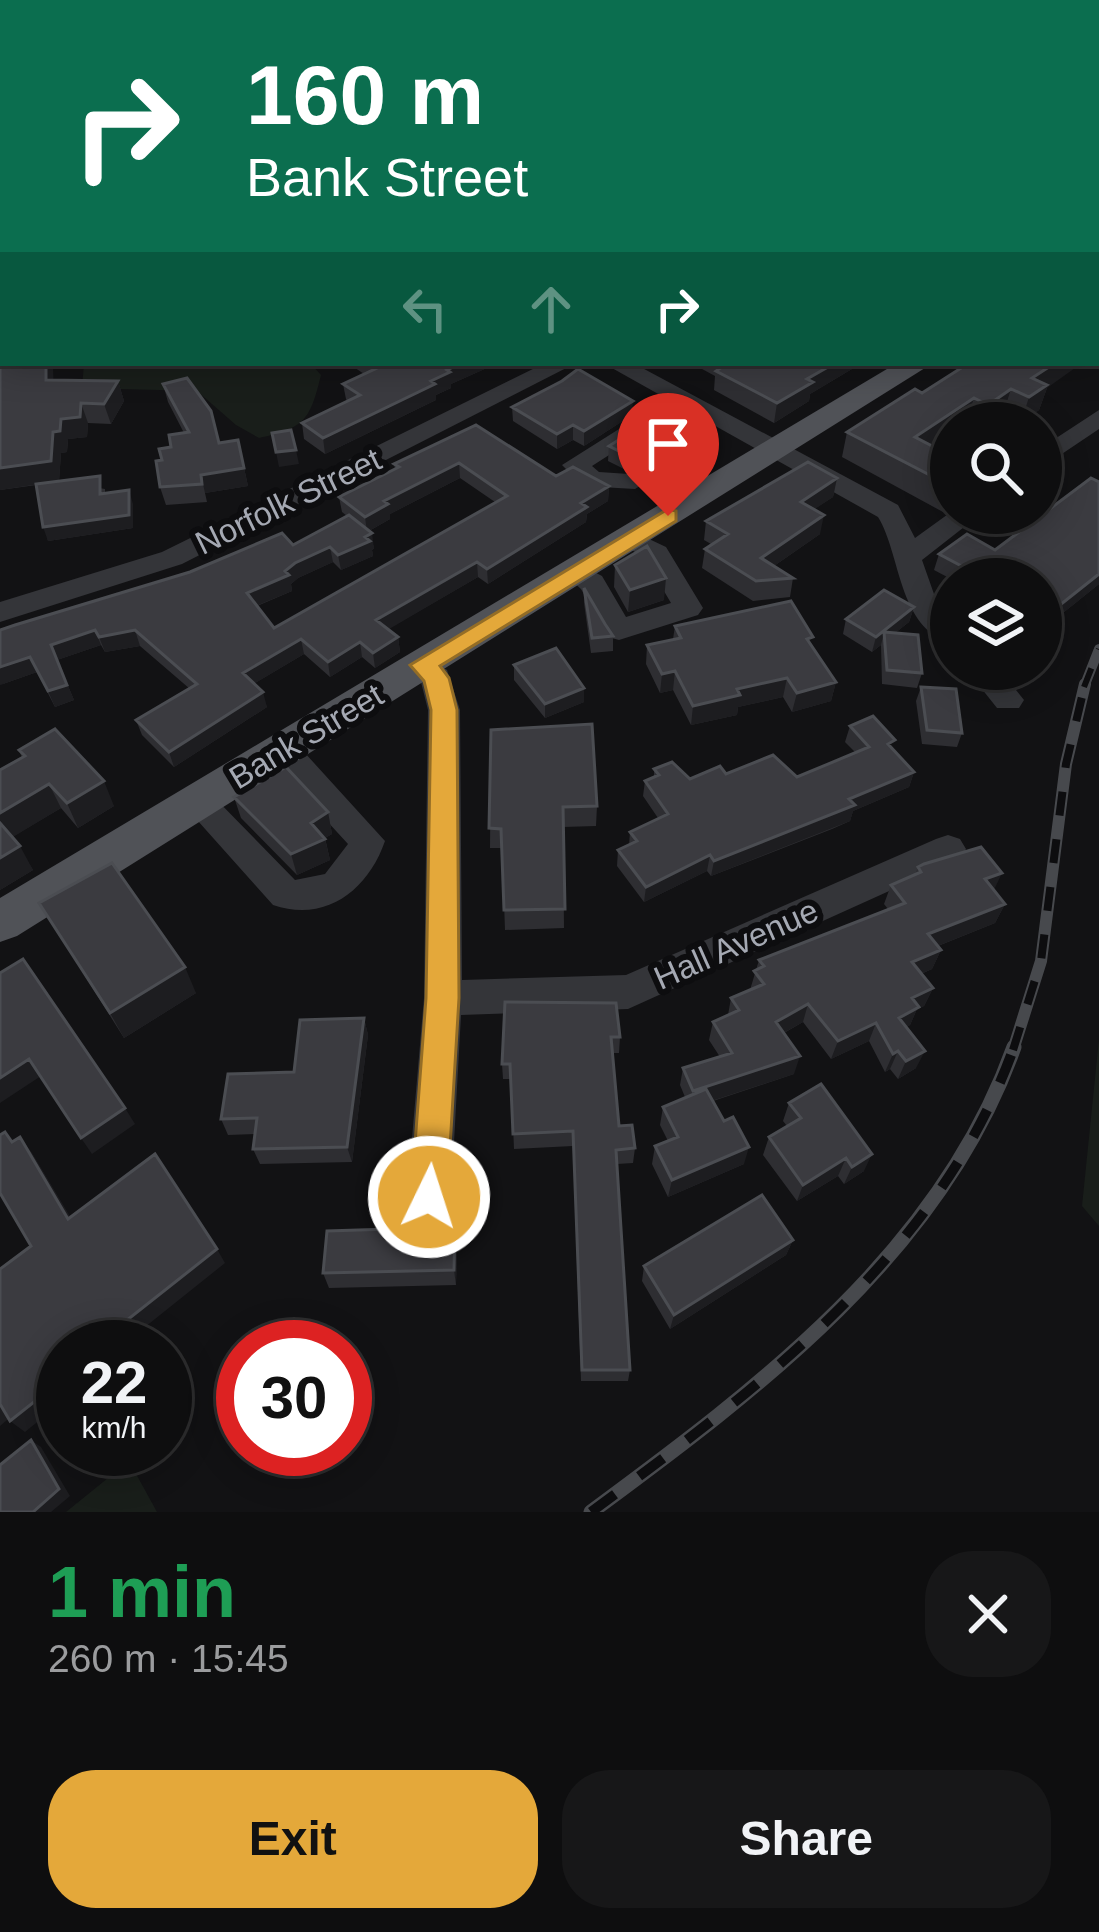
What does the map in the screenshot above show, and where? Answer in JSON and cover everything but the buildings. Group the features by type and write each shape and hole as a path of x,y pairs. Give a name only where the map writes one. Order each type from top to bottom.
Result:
{"main road":[{"name":"Bank Street","path":"0,922 913,366"}],"street":[{"name":"Norfolk Street","path":"0,612 172,558 559,366"},
{"path":"620,366 888,511 896,520 920,597 930,609"},
{"path":"1062,444 1099,417"},
{"path":"635,481 592,480 575,466 646,420 671,430 690,445 723,424"},
{"path":"906,558 939,534"},
{"path":"575,571 592,583 619,630 688,608 656,553 630,539"},
{"path":"423,665 436,678 443,696 442,998 429,1197"},
{"path":"999,690 1008,700"},
{"path":"198,802 286,895 311,886 347,852 354,821 283,750"},
{"name":"Hall Avenue","path":"442,998 628,992 949,849"}],"shaded area":[{"path":"84,366 313,366 321,375 303,420 259,438 197,391 82,388"},
{"path":"1099,1039 1099,1226 1082,1206"},
{"path":"110,1476 137,1476 157,1512 66,1512"}],"railway":[{"path":"1085,685 1099,649"},
{"path":"1014,1047 1041,961 1066,764 1085,685"},
{"path":"591,1512 779,1364 892,1252 941,1189 982,1121 1014,1047"}],"route":[{"path":"429,1197 442,998 444,710 436,678 423,665 668,516"}]}
